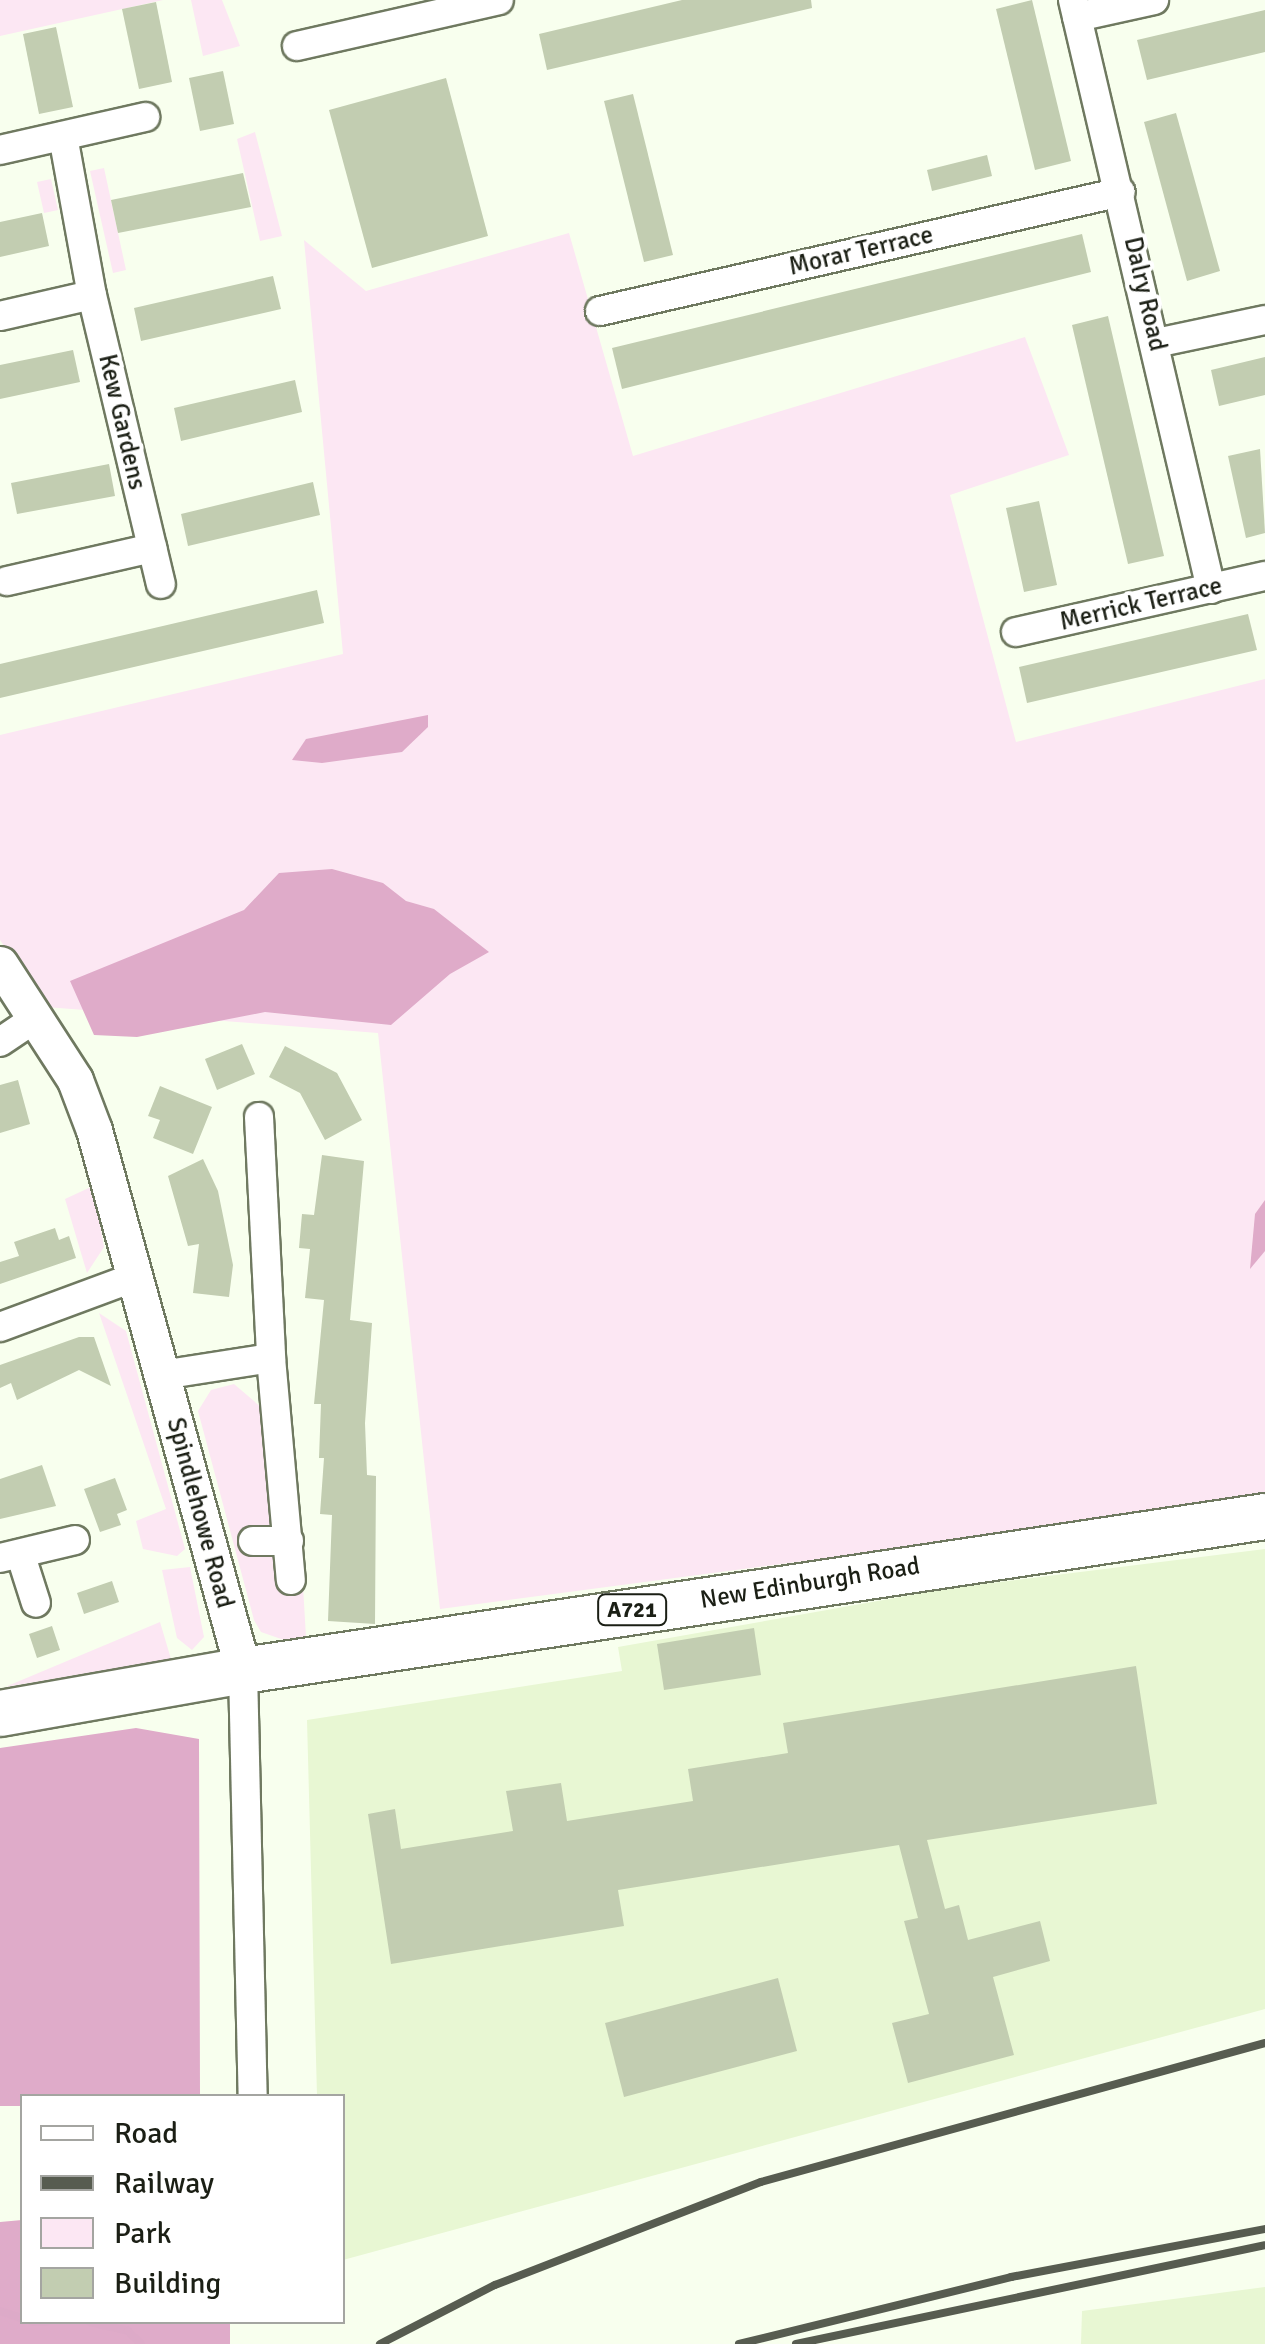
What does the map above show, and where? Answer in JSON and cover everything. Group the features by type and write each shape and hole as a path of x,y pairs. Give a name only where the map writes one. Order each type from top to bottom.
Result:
{"main road":[{"name":"New Edinburgh Road","path":"0,1713 243,1670 1265,1516"}],"street":[{"path":"297,46 499,0"},
{"path":"1075,8 1154,0"},
{"name":"Dalry Road","path":"1075,8 1211,589"},
{"path":"0,150 145,117"},
{"name":"Kew Gardens","path":"63,136 92,295 160,584"},
{"name":"Morar Terrace","path":"600,311 1121,192"},
{"path":"0,316 92,295"},
{"path":"1156,343 1265,320"},
{"path":"7,581 152,548"},
{"name":"Merrick Terrace","path":"1016,632 1265,576"},
{"name":"Spindlehowe Road","path":"0,964 76,1080 135,1277 243,1670 253,2094"},
{"path":"0,1042 37,1017"},
{"path":"259,1117 271,1358 290,1580"},
{"path":"0,1327 135,1277"},
{"path":"162,1375 271,1358"},
{"path":"36,1603 11,1557 76,1540"},
{"path":"253,1541 289,1541"}],"shaded area":[{"path":"428,715 428,727 402,752 322,763 292,760 306,739"},
{"path":"332,869 383,883 406,901 434,909 489,952 450,974 391,1025 265,1012 137,1037 94,1035 70,981 244,910 279,873"},
{"path":"1265,1200 1265,1251 1250,1269 1255,1214"},
{"path":"1265,1549 1265,2009 345,2259 345,2094 317,2094 307,1720 622,1671 618,1647 951,1588"},
{"path":"136,1728 199,1739 200,2094 20,2094 20,2106 0,2106 0,1748"},
{"path":"20,2220 20,2324 230,2324 230,2344 0,2344 0,2222"},
{"path":"1265,2287 1265,2344 1081,2344 1082,2311"}],"green space":[{"path":"0,0 163,0 0,36"},
{"path":"191,0 222,0 240,46 203,56"},
{"path":"255,132 282,236 260,241 237,139"},
{"path":"104,168 126,270 113,273 90,171"},
{"path":"51,179 58,210 44,213 37,182"},
{"path":"569,233 633,456 1025,337 1069,455 950,495 1016,742 1265,679 1265,1500 440,1609 378,1033 46,1007 0,940 0,735 343,654 304,240 366,291"},
{"path":"93,1186 104,1247 87,1273 65,1199"},
{"path":"99,1313 126,1331 185,1549 177,1556 143,1549 136,1521 166,1509"},
{"path":"234,1384 269,1414 275,1521 268,1552 303,1586 306,1637 284,1640 261,1632 254,1620 198,1411 211,1390"},
{"path":"190,1567 204,1637 192,1650 177,1638 162,1570"},
{"path":"160,1622 171,1659 5,1687"}],"building":[{"path":"682,0 811,0 812,8 547,70 539,34"},
{"path":"1032,0 1071,161 1035,170 996,9"},
{"path":"156,2 172,82 139,89 122,9"},
{"path":"1265,10 1265,52 1147,80 1137,40"},
{"path":"56,27 73,107 39,114 23,34"},
{"path":"223,71 234,124 200,131 189,78"},
{"path":"446,78 488,236 372,268 329,110"},
{"path":"633,94 673,255 644,262 604,101"},
{"path":"1176,113 1220,271 1187,281 1144,122"},
{"path":"987,155 992,176 932,191 927,170"},
{"path":"243,173 251,207 118,233 111,200"},
{"path":"42,213 49,246 0,257 0,222"},
{"path":"1082,234 1091,272 622,389 612,348"},
{"path":"273,276 281,309 141,341 134,308"},
{"path":"1108,316 1164,556 1128,564 1072,325"},
{"path":"73,350 80,382 0,399 0,365"},
{"path":"1265,357 1265,395 1219,406 1211,370"},
{"path":"295,380 302,412 181,441 174,408"},
{"path":"1260,449 1265,533 1246,538 1228,456"},
{"path":"109,464 115,496 17,514 11,483"},
{"path":"313,482 320,515 188,546 181,514"},
{"path":"1039,501 1057,585 1024,592 1006,508"},
{"path":"317,590 324,623 0,698 0,664"},
{"path":"1248,614 1257,650 1027,703 1019,667"},
{"path":"242,1044 255,1074 217,1090 205,1059"},
{"path":"285,1046 337,1073 362,1120 325,1140 300,1093 269,1077"},
{"path":"18,1080 30,1124 0,1133 0,1085"},
{"path":"160,1086 212,1107 193,1154 153,1138 160,1120 148,1116"},
{"path":"322,1155 364,1161 350,1320 372,1323 365,1423 367,1475 376,1476 375,1624 328,1621 332,1515 320,1514 324,1458 319,1458 321,1404 314,1404 324,1300 305,1298 310,1249 299,1248 302,1214 314,1215"},
{"path":"203,1159 218,1191 233,1265 229,1297 193,1293 199,1244 188,1246 168,1176"},
{"path":"55,1228 59,1240 69,1236 76,1258 0,1284 0,1262 19,1256 14,1242"},
{"path":"79,1337 94,1337 111,1386 79,1370 17,1400 11,1383 0,1388 0,1365"},
{"path":"42,1465 56,1506 0,1519 0,1479"},
{"path":"115,1478 127,1510 117,1514 121,1525 100,1532 84,1489"},
{"path":"112,1581 119,1602 84,1614 77,1593"},
{"path":"52,1626 60,1650 37,1658 29,1634"},
{"path":"754,1628 761,1675 664,1690 657,1644"},
{"path":"1136,1666 1157,1804 927,1840 945,1909 959,1905 968,1940 1040,1921 1050,1961 993,1977 1014,2055 908,2083 892,2023 929,2014 904,1921 918,1918 899,1845 618,1890 624,1926 391,1964 368,1814 395,1809 401,1849 513,1831 506,1791 561,1783 567,1821 693,1801 688,1769 788,1753 783,1723"},
{"path":"778,1978 797,2051 624,2097 605,2023"}],"waterway":[{"path":"0,2311 20,2317"},
{"path":"98,2324 128,2331 141,2344"}],"railway":[{"path":"380,2344 495,2285 761,2182 1265,2043"},
{"path":"739,2344 1011,2277 1265,2229"},
{"path":"796,2344 1265,2245"}]}
